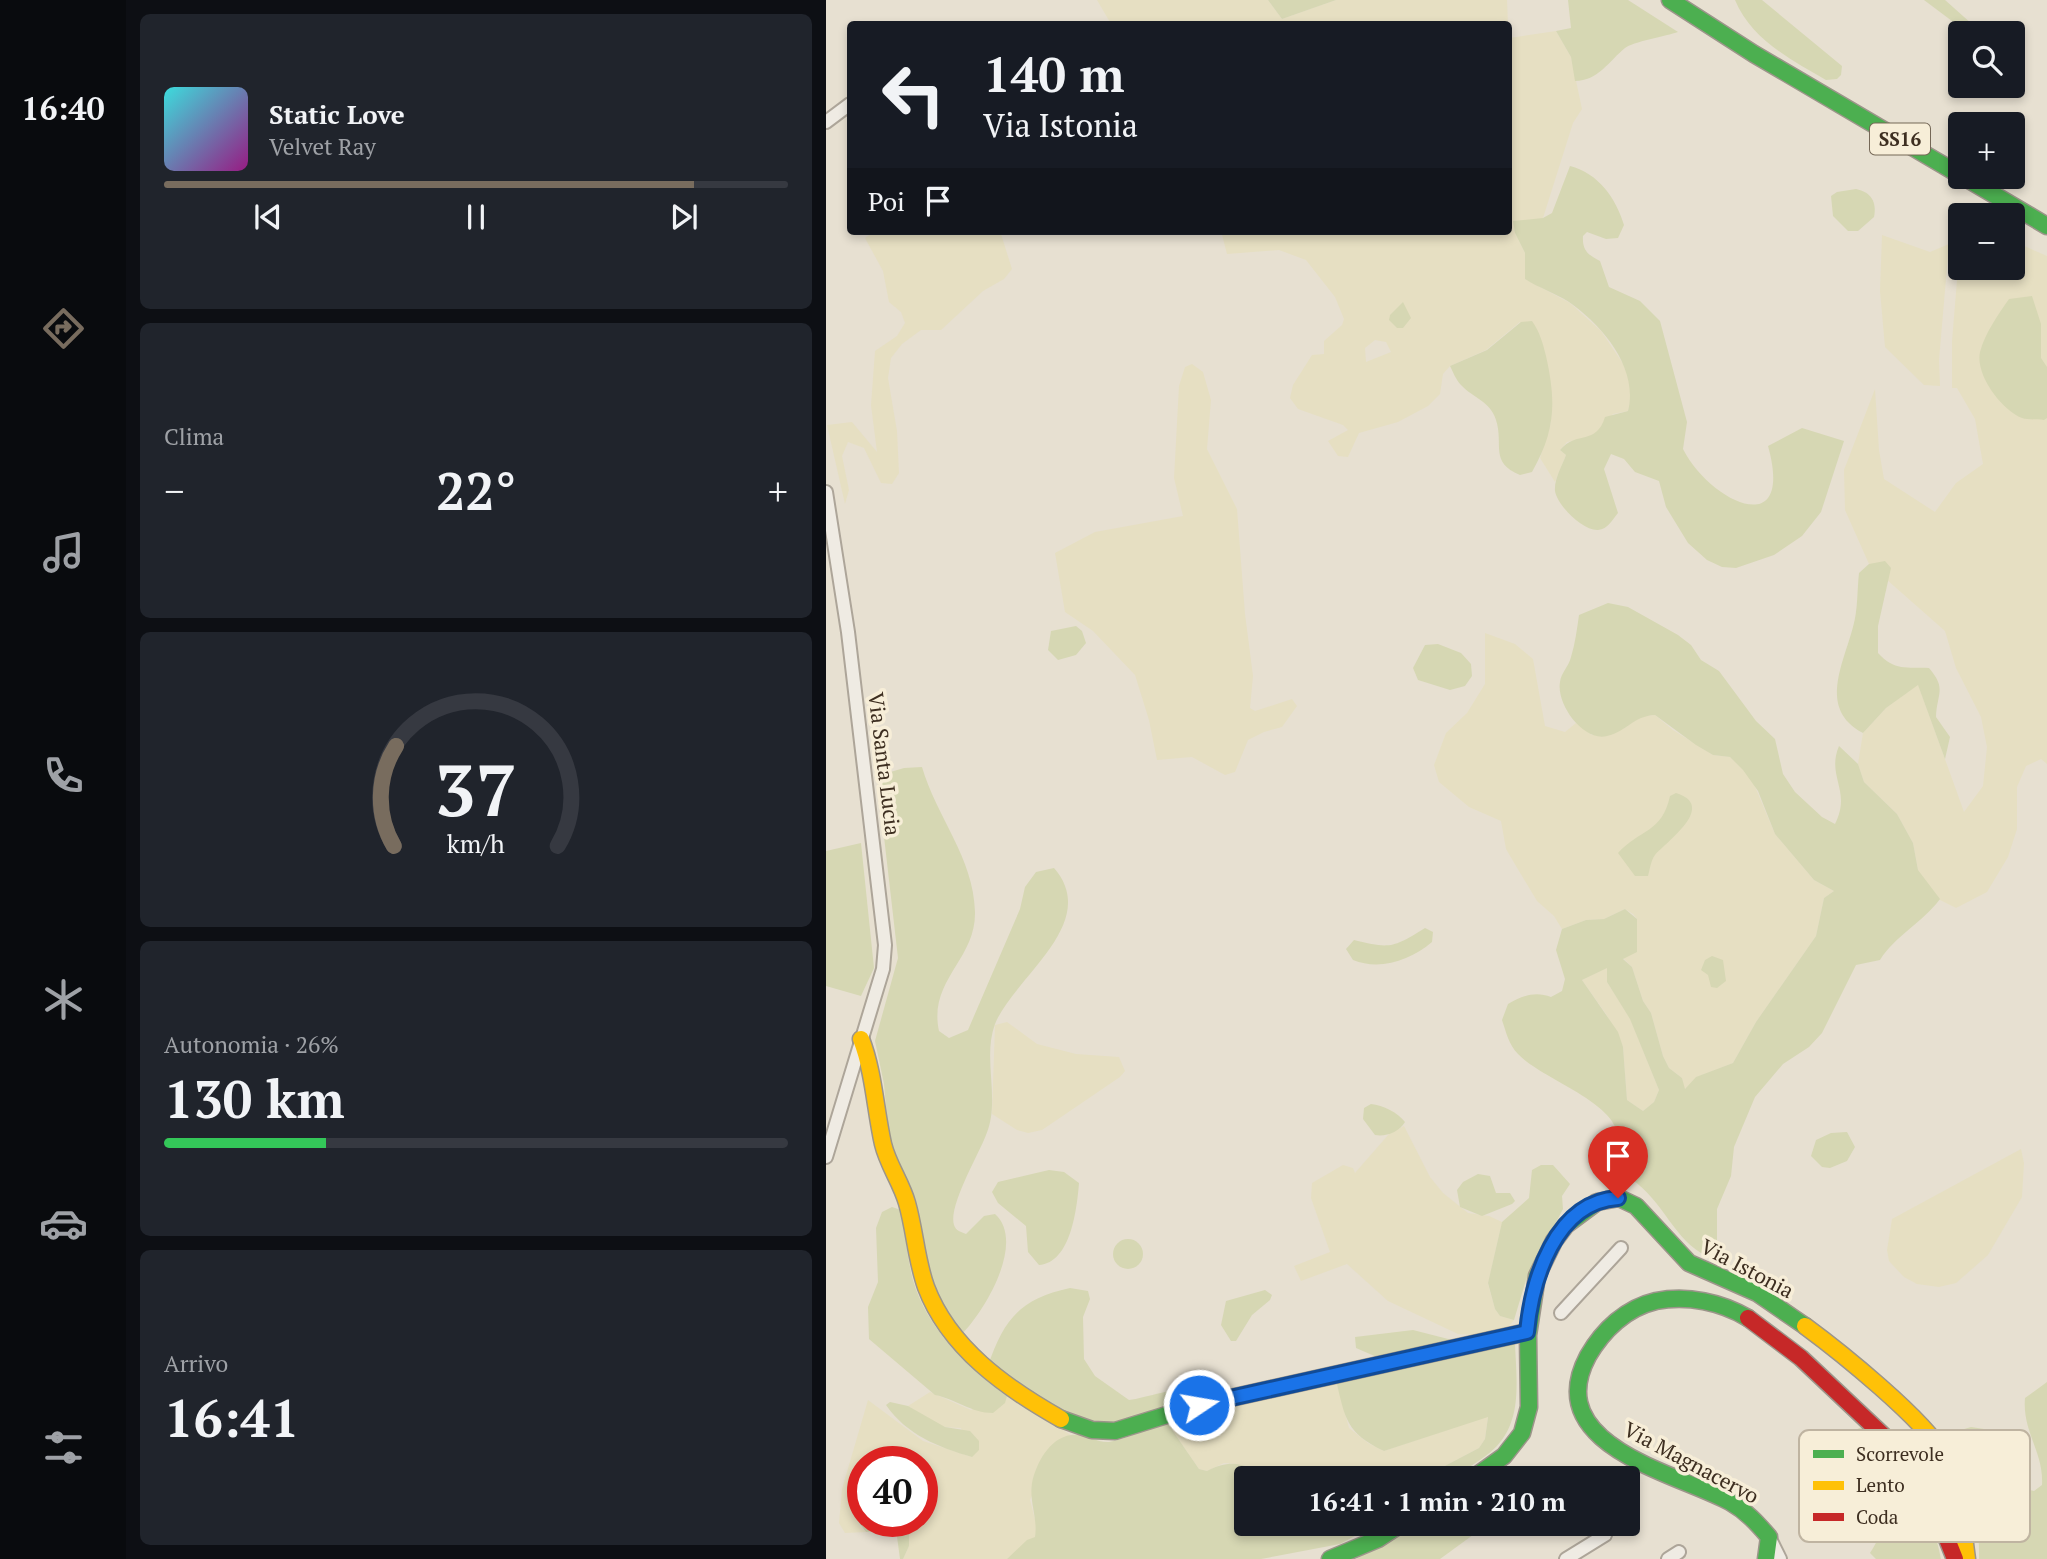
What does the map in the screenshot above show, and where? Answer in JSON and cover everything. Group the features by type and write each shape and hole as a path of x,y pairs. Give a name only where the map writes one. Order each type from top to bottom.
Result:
{"street":[{"name":"SS16","path":"1670,0 1754,54 1948,168"},
{"path":"826,122 847,106"},
{"name":"SS16","path":"1984,189 2047,226"},
{"name":"Via Santa Lucia","path":"826,492 848,632 885,945 883,969 826,1157"},
{"path":"861,1039 876,1080 885,1154 906,1199 918,1265 930,1299 956,1338 990,1376 1078,1428 1100,1432 1115,1431 1199,1405 1527,1332"},
{"name":"Via Istonia","path":"1491,1466 1506,1456 1527,1422 1530,1402 1527,1332 1535,1283 1544,1257 1577,1215 1597,1201 1618,1198 1627,1201 1656,1223 1685,1262 1763,1297 1800,1322 1838,1351 1922,1430"},
{"path":"1561,1312 1621,1248"},
{"name":"Via Magnacervo","path":"1769,1537 1749,1515 1609,1445 1588,1421 1580,1400 1580,1373 1595,1344 1621,1317 1640,1306 1680,1297 1715,1302 1756,1321 1823,1377 1877,1430"},
{"path":"1330,1559 1383,1536"},
{"path":"1566,1559 1603,1536"},
{"path":"1766,1559 1769,1537"},
{"path":"1769,1537 1780,1559"},
{"name":"Via Magnacervo","path":"1949,1542 1955,1559"}],"shaded area":[{"path":"1097,0 1268,0 1282,19 1336,0 1507,0 1508,21 1109,21"},
{"path":"1556,31 1571,57 1582,109 1573,123 1543,218 1515,233 1525,253 1525,279 1570,303 1601,331 1626,368 1632,393 1628,411 1613,414 1594,436 1567,442 1560,450 1566,455 1555,482 1540,458 1551,422 1520,322 1486,350 1450,366 1443,374 1440,394 1428,406 1398,422 1359,433 1348,457 1338,456 1328,441 1348,430 1343,425 1298,409 1290,398 1293,385 1312,355 1324,354 1324,341 1342,325 1344,319 1335,297 1306,260 1279,250 1227,254 1222,235 1512,235 1512,38","holes":["1375,340 1386,342 1391,352 1366,362 1365,348"]},
{"path":"869,235 1001,235 1012,269 1004,279 983,291 941,330 921,330 902,344 891,358 888,378 897,431 899,473 892,484 881,483 864,448 848,442 842,456 849,490 845,504 827,425 852,422 877,452 871,405 875,351 897,336 905,323 901,312 889,302 883,271 865,238"},
{"path":"1882,235 1930,252 1948,244 1939,360 1940,386 1924,385 1885,347 1880,291"},
{"path":"2025,246 2047,256 2047,764 2041,759 2026,766 2017,787 2017,829 2008,857 1987,892 1956,908 1936,898 1918,870 1913,843 1897,814 1864,782 1858,764 1863,733 1886,708 1918,684 1964,812 1983,786 1987,747 1981,717 1956,668 1945,631 1869,564 1845,510 1844,470 1875,389 1884,479 1935,512 1956,483 1983,464 1975,419 1957,388 1952,388 1952,341 1957,280 2025,280"},
{"path":"1192,364 1203,372 1211,400 1207,449 1237,509 1253,676 1250,708 1255,711 1292,699 1297,706 1282,727 1248,740 1235,772 1225,775 1192,757 1157,760 1149,720 1135,675 1093,631 1065,612 1055,553 1095,532 1183,516 1174,478 1179,386 1185,367"},
{"path":"1485,633 1515,644 1533,659 1545,726 1565,732 1576,723 1592,735 1625,728 1640,716 1655,715 1673,730 1713,755 1730,757 1751,777 1775,834 1814,880 1834,891 1824,898 1816,936 1756,1022 1733,1063 1697,1077 1684,1090 1682,1078 1669,1068 1663,1056 1651,1013 1643,1001 1632,967 1623,958 1637,919 1625,909 1604,919 1586,920 1562,929 1554,916 1537,901 1506,849 1501,821 1469,807 1439,782 1434,765 1446,733 1467,713 1485,684"},
{"path":"1607,967 1607,982 1630,1018 1659,1090 1654,1102 1643,1111 1627,1100 1623,1047 1606,1014 1582,980"},
{"path":"1007,1022 1037,1044 1076,1054 1119,1057 1125,1071 1042,1130 1028,1133 1017,1130 992,1114 995,1025"},
{"path":"1404,1126 1430,1177 1443,1193 1468,1213 1489,1216 1502,1222 1488,1284 1495,1309 1500,1316 1514,1320 1509,1326 1479,1335 1458,1334 1388,1301 1347,1264 1301,1281 1294,1266 1330,1252 1311,1198 1312,1183 1343,1165 1353,1168 1355,1173 1389,1134"},
{"path":"2021,1149 2024,1163 2022,1197 1988,1255 1956,1283 1939,1287 1917,1284 1904,1277 1889,1261 1887,1250 1892,1219"},
{"path":"1336,1380 1349,1428 1368,1443 1384,1451 1488,1416 1485,1439 1479,1448 1445,1466 1247,1466 1224,1463 1207,1471 1199,1469 1166,1421"},
{"path":"930,1392 971,1410 1007,1396 1071,1435 1057,1441 1030,1500 1037,1527 1035,1537 1007,1559 903,1559 909,1546 909,1537 938,1537 938,1446 855,1446 868,1400 923,1441 972,1457 961,1428 945,1427 929,1421 908,1406"},
{"path":"847,1472 847,1533 839,1523 842,1489"}],"green space":[{"path":"1268,0 1336,0 1282,19"},
{"path":"1568,0 1628,0 1678,32 1629,46 1597,74 1575,81 1571,57 1556,31 1571,28"},
{"path":"1735,0 1762,0 1842,66 1841,75 1837,79 1826,80 1773,47 1751,26"},
{"path":"1924,0 1945,0 1969,21 1952,21"},
{"path":"1570,166 1589,174 1597,181 1611,196 1621,215 1624,225 1618,238 1606,239 1587,232 1583,236 1585,248 1600,261 1609,287 1640,301 1660,321 1687,422 1683,449 1711,485 1746,504 1760,504 1770,495 1773,476 1768,446 1802,428 1844,441 1821,512 1802,536 1774,555 1736,568 1722,567 1707,560 1688,543 1666,507 1659,481 1635,472 1624,459 1611,454 1604,469 1618,513 1607,526 1598,530 1585,526 1560,503 1555,491 1556,482 1566,455 1560,450 1573,440 1597,432 1605,417 1628,411 1630,395 1623,364 1605,335 1569,302 1525,279 1525,253 1515,233 1513,221 1543,218 1552,213"},
{"path":"1856,189 1872,198 1874,217 1858,231 1848,231 1833,216 1831,196 1837,192"},
{"path":"2032,296 2041,324 2041,358 2047,367 2047,418 2044,420 2022,418 2006,408 1986,381 1980,361 1985,338 2009,299"},
{"path":"1403,302 1411,318 1403,328 1397,328 1389,320 1390,315"},
{"path":"1532,321 1546,356 1552,415 1546,442 1532,472 1520,475 1510,470 1501,458 1498,429 1490,408 1461,385 1450,366 1487,350 1521,322"},
{"path":"1885,561 1891,568 1878,626 1878,653 1895,665 1929,668 1935,675 1940,691 1936,717 1950,737 1945,759 1918,685 1886,708 1863,733 1849,723 1841,712 1837,699 1840,671 1855,621 1859,573 1869,564"},
{"path":"1608,603 1628,607 1691,645 1701,660 1719,671 1756,721 1775,739 1783,774 1795,792 1822,817 1835,824 1841,802 1835,766 1839,746 1858,764 1864,782 1897,814 1913,843 1918,870 1940,899 1880,960 1856,965 1822,1033 1809,1047 1783,1064 1755,1097 1734,1147 1731,1176 1717,1209 1717,1240 1713,1252 1707,1256 1686,1241 1652,1198 1631,1179 1607,1184 1604,1174 1618,1143 1615,1126 1593,1103 1529,1064 1518,1054 1510,1042 1502,1020 1508,1004 1518,999 1534,994 1551,997 1562,991 1565,979 1556,950 1562,929 1586,920 1604,919 1625,909 1637,919 1637,952 1623,959 1632,967 1643,1001 1651,1013 1663,1056 1669,1068 1682,1078 1685,1089 1696,1077 1733,1063 1756,1022 1816,936 1824,898 1834,891 1814,880 1775,834 1758,791 1730,757 1713,755 1655,715 1641,718 1607,736 1589,733 1573,720 1562,701 1560,682 1570,660 1579,615","holes":["1607,968 1607,982 1630,1019 1659,1090 1654,1102 1643,1111 1627,1100 1623,1047 1618,1032 1582,980"]},
{"path":"1076,626 1082,631 1086,643 1076,655 1058,660 1048,650 1051,631"},
{"path":"1438,644 1461,653 1471,664 1472,676 1465,686 1450,690 1418,680 1413,668 1425,645"},
{"path":"922,767 968,873 975,912 968,944 940,998 937,1013 939,1031 949,1038 968,1030 1020,909 1025,887 1036,872 1054,868 1066,889 1068,909 1061,929 1049,949 1005,1006 991,1037 990,1122 953,1216 956,1229 966,1234 984,1216 995,1214 1003,1226 1006,1241 999,1276 981,1310 961,1335 929,1281 916,1208 890,1153 884,1084 875,1041 898,958 877,776 904,768"},
{"path":"1676,793 1688,799 1692,806 1691,815 1678,833 1655,855 1648,876 1635,876 1618,853 1656,824 1662,817 1670,796"},
{"path":"861,843 874,968 861,996 826,986 826,851"},
{"path":"1425,928 1433,932 1432,942 1415,954 1395,962 1363,963 1353,960 1346,949 1354,940 1391,945"},
{"path":"1712,956 1723,960 1726,981 1717,988 1711,987 1708,975 1701,970 1705,960"},
{"path":"1371,1104 1390,1110 1405,1122 1392,1133 1375,1135 1363,1119 1364,1108"},
{"path":"1847,1132 1855,1147 1847,1161 1830,1168 1822,1167 1811,1156 1816,1140 1831,1133"},
{"path":"1541,1165 1553,1165 1570,1184 1562,1196 1563,1209 1526,1280 1514,1320 1500,1316 1495,1309 1488,1283 1502,1222 1529,1198 1532,1170"},
{"path":"1049,1170 1064,1172 1079,1183 1078,1194 1074,1219 1065,1245 1050,1262 1039,1265 1028,1252 1026,1226 998,1203 992,1192 998,1182"},
{"path":"1478,1174 1490,1176 1496,1193 1510,1193 1515,1201 1482,1216 1460,1207 1457,1190 1463,1182"},
{"path":"892,1207 901,1210 913,1280 928,1314 950,1346 1007,1396 1005,1403 993,1413 978,1411 935,1395 869,1339 868,1307 878,1282 876,1228 882,1212"},
{"path":"1128,1239 1139,1243 1143,1254 1139,1265 1128,1269 1117,1265 1113,1254 1117,1243"},
{"path":"1070,1288 1088,1291 1090,1299 1083,1317 1084,1359 1095,1376 1129,1400 1196,1387 1206,1387 1214,1390 1213,1393 1107,1425 1063,1414 988,1366 1001,1336 1016,1314 1038,1298"},
{"path":"1265,1290 1272,1295 1270,1300 1252,1315 1236,1341 1231,1341 1221,1325 1226,1301"},
{"path":"1413,1330 1456,1341 1379,1358 1356,1348 1355,1337"},
{"path":"1515,1344 1517,1378 1515,1409 1511,1423 1494,1449 1470,1466 1445,1466 1479,1448 1485,1439 1488,1417 1384,1451 1354,1431 1345,1414 1336,1380"},
{"path":"2047,1382 2047,1559 1979,1559 1979,1542 2030,1542 2030,1490 2034,1491 2042,1485 2042,1473 2027,1421 2025,1398"},
{"path":"890,1402 908,1406 945,1427 970,1431 979,1441 979,1450 972,1457 924,1438 894,1415 886,1405"},
{"path":"1166,1421 1199,1469 1207,1471 1230,1464 1244,1466 1234,1466 1234,1536 1355,1536 1340,1544 1261,1559 1007,1559 1027,1540 1035,1537 1032,1483 1040,1460 1050,1446 1071,1435 1109,1442"},
{"path":"1971,1427 1985,1430 1961,1430"},
{"path":"1393,1536 1472,1536 1440,1559 1356,1559"},
{"path":"897,1537 909,1537 909,1546 903,1559 900,1559"},
{"path":"1876,1542 1937,1542 1941,1559 1876,1559 1870,1553"}],"traffic: fast":[{"path":"1670,0 1754,54 1948,168"},
{"path":"1984,189 2047,226"},
{"path":"1490,1466 1504,1456 1522,1433 1529,1407 1528,1335 1537,1276 1554,1241 1566,1225 1597,1202 1619,1198 1636,1206 1689,1263 1757,1293 1805,1326"},
{"path":"1748,1318 1704,1301 1668,1299 1645,1304 1616,1321 1601,1337 1588,1356 1578,1387 1582,1413 1598,1434 1621,1452 1649,1467 1707,1491 1741,1509 1769,1537 1766,1559"},
{"path":"1061,1419 1092,1430 1115,1431 1199,1405 1527,1332"},
{"path":"1330,1559 1383,1536"}],"traffic: slow":[{"path":"861,1039 872,1078 883,1144 907,1203 926,1287 936,1309 964,1347 1000,1380 1061,1419"},
{"path":"1805,1326 1880,1387 1925,1430"},
{"path":"1965,1542 1967,1559"}],"traffic: jam":[{"path":"1748,1318 1801,1358 1877,1430"},
{"path":"1948,1542 1955,1559"}],"route":[{"path":"1199,1405 1527,1332 1529,1308 1544,1257 1561,1232 1587,1206 1597,1201 1618,1198"}]}
